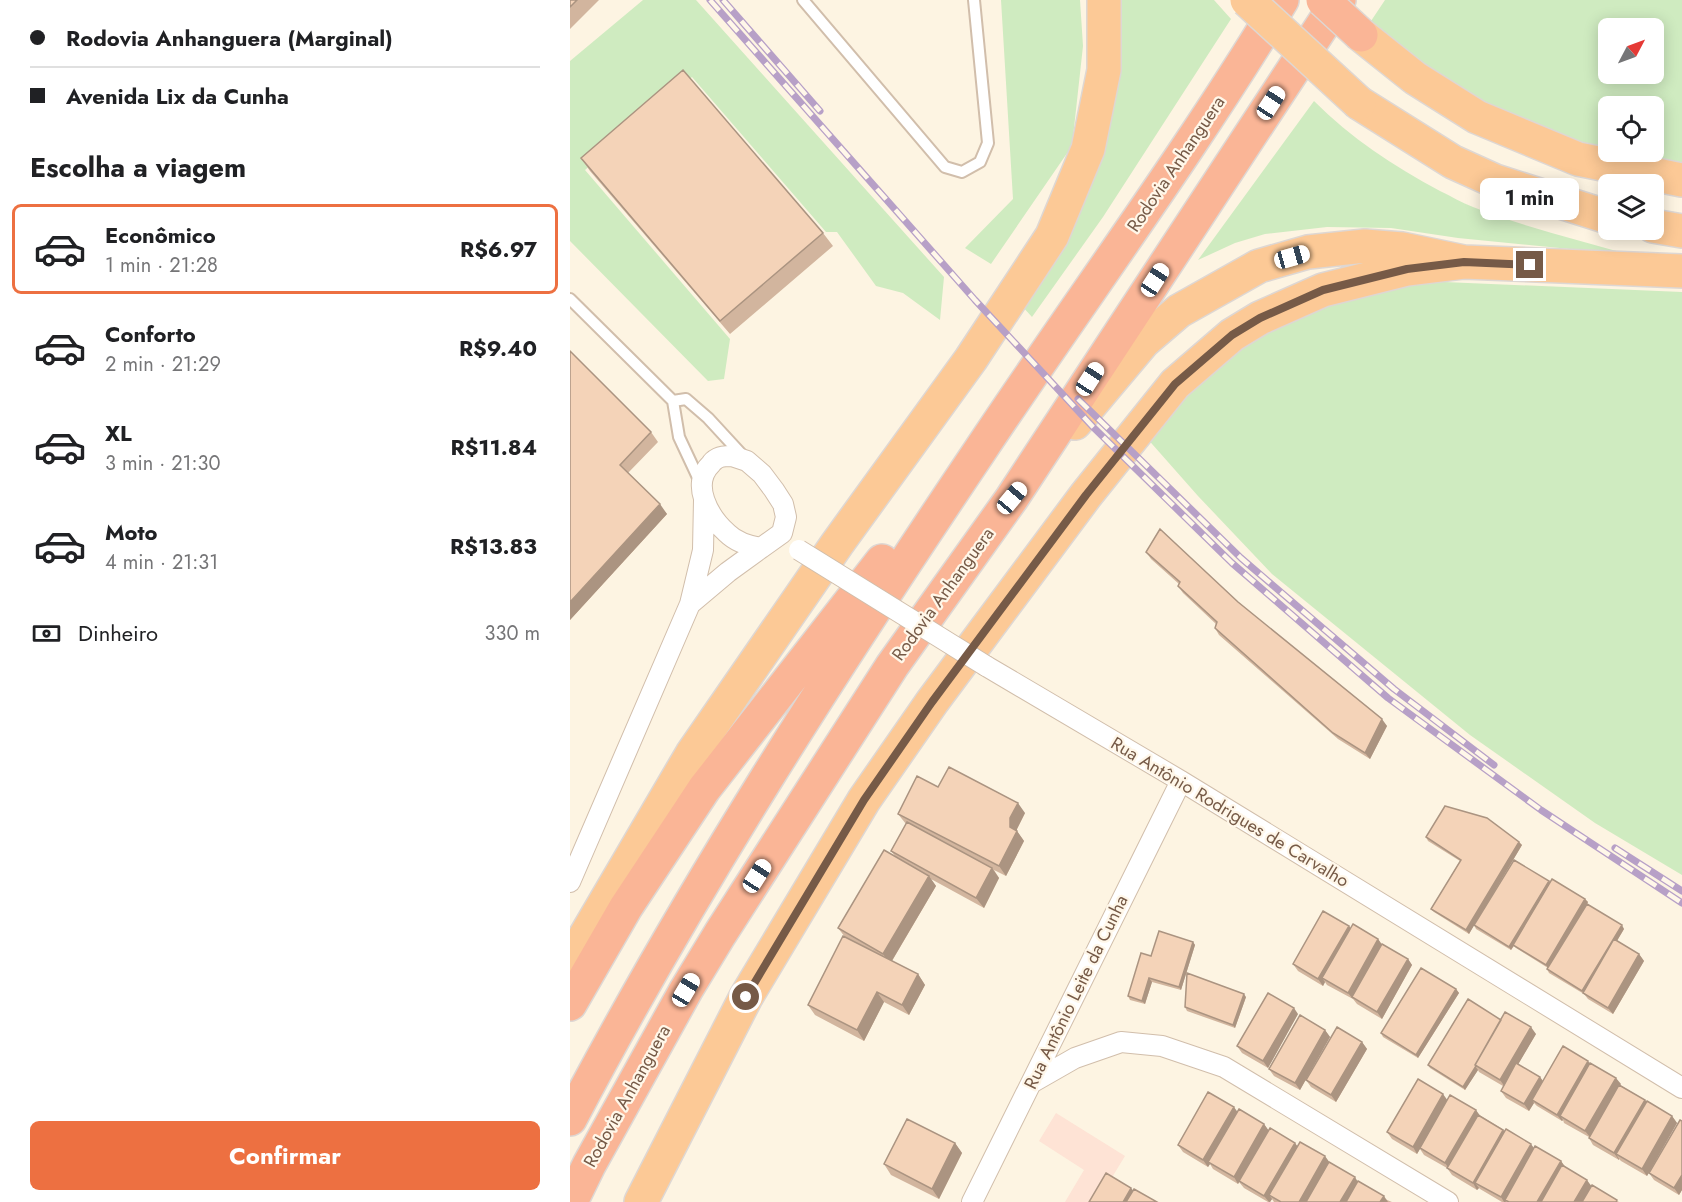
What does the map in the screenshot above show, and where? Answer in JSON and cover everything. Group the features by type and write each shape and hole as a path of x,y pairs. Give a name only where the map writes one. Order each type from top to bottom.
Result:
{"highway":[{"path":"570,962 692,754 837,544 971,359 1052,236 1088,148 1104,70 1104,0"},
{"path":"1246,0 1359,103 1453,162 1495,181 1598,214"},
{"name":"Rodovia Anhanguera","path":"570,1119 601,1060 684,916 800,724 982,448 1236,76 1282,0"},
{"path":"1334,1 1361,35 1415,78 1477,117 1578,159 1682,180"},
{"name":"Rodovia Anhanguera","path":"572,1202 589,1165 720,933 892,666 1012,498 1334,1"},
{"path":"1664,228 1682,231"},
{"path":"1012,498 1144,340 1179,311 1259,266 1308,252 1365,246 1402,249 1464,262 1682,272"},
{"path":"641,1202 746,997 864,800 932,702 1086,495 1175,384 1232,335 1260,318 1294,302 1323,290 1368,278 1407,269 1464,262"},
{"path":"570,1004 626,907 705,789 914,520 982,448"}],"street":[{"path":"570,882 690,604 703,550 705,470 717,458 732,456 747,461 762,474 783,504 786,517 782,533 728,572 690,604"},
{"path":"703,492 713,517 729,535 750,546 761,548"},
{"name":"Rua Antônio Rodrigues de Carvalho","path":"782,533 799,550 986,666 1181,781 1682,1088"},
{"name":"Rua Antônio Leite da Cunha","path":"972,1202 1181,781"},
{"path":"1033,1082 1075,1058 1121,1042 1162,1046 1224,1067 1448,1202"}],"lane":[{"path":"803,0 945,167 962,172 980,162 988,143 974,0"},
{"path":"570,299 673,401 679,437 703,492"},
{"path":"673,401 686,399 708,418 747,461"}],"shaded area":[{"path":"1056,1113 1125,1156 1097,1202 1065,1202 1084,1170 1039,1141"}],"green space":[{"path":"643,0 696,0 944,277 940,320 903,293 876,286 837,232 826,232 692,77 585,170 730,339 724,379 708,381 570,241 570,61"},
{"path":"1001,0 1080,0 1083,46 1072,146 991,264 965,248 1013,199"},
{"path":"1117,0 1214,0 1231,19 1103,217 1032,317 1021,305 1076,208"},
{"path":"1385,0 1682,0 1682,174 1627,162 1664,162 1664,96 1598,96 1598,156 1568,149 1452,94 1369,24"},
{"path":"1314,101 1343,127 1389,161 1465,204 1532,227 1631,255 1458,238 1391,228 1327,227 1265,234 1235,243 1198,260"},
{"path":"1421,281 1682,292 1682,875 1595,823 1470,735 1272,574 1145,436 1208,366 1317,301"}],"building":[{"path":"570,0 577,0 570,7"},
{"path":"683,70 823,233 720,321 581,158"},
{"path":"570,351 651,432 620,465 660,504 570,602"},
{"path":"1160,529 1238,602 1382,719 1365,753 1333,733 1215,628 1217,622 1178,586 1180,582 1146,552"},
{"path":"949,767 1018,803 1010,818 1010,827 1017,831 999,866 898,814 917,776 938,787"},
{"path":"1445,806 1487,818 1519,842 1466,930 1431,909 1461,860 1426,837"},
{"path":"907,822 992,868 976,898 891,851"},
{"path":"884,850 929,876 883,954 838,928"},
{"path":"1514,860 1549,881 1509,947 1474,925"},
{"path":"1552,879 1585,899 1546,965 1513,945"},
{"path":"1587,904 1622,925 1582,991 1547,969"},
{"path":"1323,911 1349,926 1318,979 1293,964"},
{"path":"1353,924 1378,939 1348,993 1322,978"},
{"path":"1159,931 1193,942 1179,987 1149,978 1142,1001 1128,996 1141,953 1151,956"},
{"path":"843,936 918,974 902,1005 877,992 857,1030 808,1005"},
{"path":"1614,939 1639,954 1608,1008 1583,993"},
{"path":"1382,944 1408,959 1377,1012 1352,997"},
{"path":"1421,968 1456,989 1416,1055 1381,1033"},
{"path":"1187,973 1244,994 1233,1025 1185,1007"},
{"path":"1268,993 1294,1008 1263,1061 1237,1046"},
{"path":"1468,999 1501,1020 1463,1087 1428,1065"},
{"path":"1505,1012 1531,1027 1500,1080 1475,1065"},
{"path":"1300,1015 1325,1030 1295,1083 1269,1069"},
{"path":"1337,1027 1362,1042 1331,1095 1306,1080"},
{"path":"1563,1046 1588,1061 1557,1115 1532,1100"},
{"path":"1516,1063 1540,1077 1524,1104 1501,1091"},
{"path":"1590,1063 1616,1078 1585,1131 1560,1116"},
{"path":"1418,1079 1443,1094 1413,1147 1387,1132"},
{"path":"1619,1085 1645,1100 1614,1153 1589,1138"},
{"path":"1208,1092 1234,1107 1203,1160 1178,1145"},
{"path":"1450,1095 1476,1110 1445,1163 1420,1148"},
{"path":"1647,1101 1672,1116 1642,1169 1616,1154"},
{"path":"1239,1109 1264,1124 1234,1177 1208,1162"},
{"path":"1478,1115 1503,1130 1473,1183 1447,1168"},
{"path":"907,1119 955,1143 932,1189 884,1164"},
{"path":"1680,1120 1682,1121 1682,1175 1674,1188 1649,1173"},
{"path":"1270,1128 1295,1143 1264,1196 1239,1181"},
{"path":"1506,1129 1531,1144 1501,1197 1475,1183"},
{"path":"1300,1142 1325,1156 1299,1202 1281,1202 1269,1195"},
{"path":"1535,1146 1561,1161 1537,1202 1505,1200"},
{"path":"1329,1162 1355,1177 1340,1202 1306,1202"},
{"path":"1562,1165 1587,1180 1574,1202 1541,1202"},
{"path":"1106,1173 1131,1188 1123,1202 1089,1202"},
{"path":"1358,1181 1384,1196 1380,1202 1346,1202"},
{"path":"1592,1185 1617,1200 1616,1202 1582,1202"},
{"path":"1134,1189 1157,1202 1126,1202"}],"railway":[{"path":"710,0 975,300 1093,427 1232,563 1388,698 1541,810 1682,903"},
{"path":"723,0 820,111"},
{"path":"1078,399 1241,558 1394,689 1494,765"},
{"path":"1615,848 1682,891"}],"route":[{"path":"746,997 864,800 932,702 1086,495 1175,384 1232,335 1260,318 1323,290 1407,269 1464,262 1530,265"}]}
